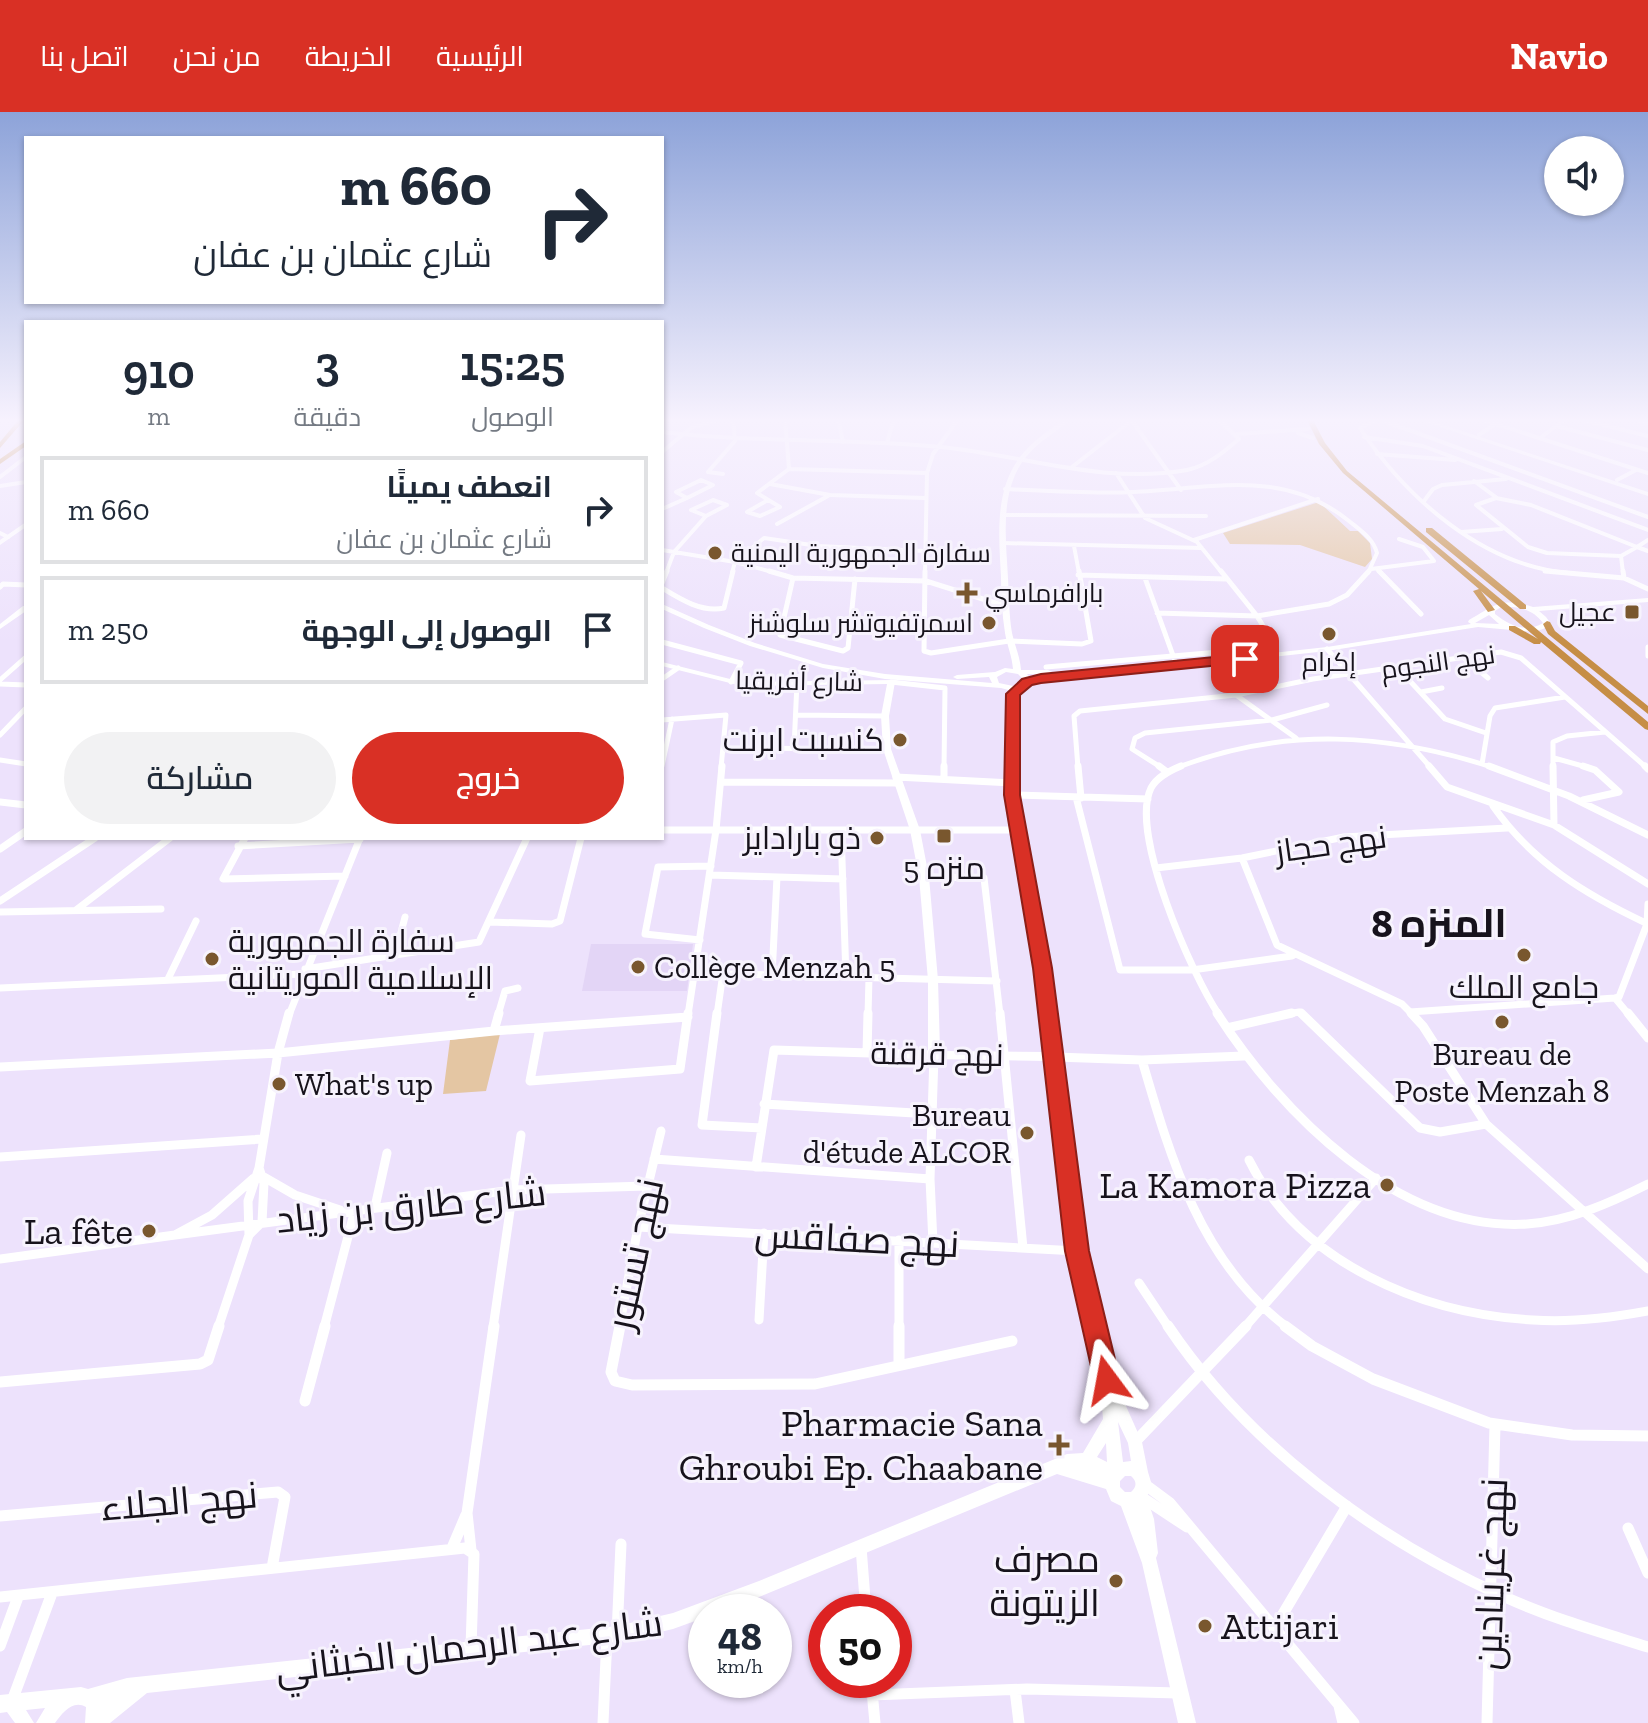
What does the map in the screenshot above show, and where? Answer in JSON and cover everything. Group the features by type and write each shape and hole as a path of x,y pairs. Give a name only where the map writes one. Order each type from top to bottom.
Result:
{"highway":[{"path":"1371,493 1475,590 1491,611"},
{"path":"1372,493 1648,719"},
{"path":"1373,493 1415,519 1524,607"},
{"path":"1427,536 1648,727"},
{"path":"1547,623 1551,632 1648,711"},
{"path":"1511,627 1542,645 1648,734"}],"main road":[{"path":"1005,493 1005,606 1010,644 1009,658 994,681 1002,687 1012,712"},
{"path":"0,543 4,535 24,525"},
{"path":"664,605 770,646 838,665 936,677 1061,672 1273,649 1471,622 1499,605 1557,609 1648,602"},
{"path":"664,605 757,646 830,667 901,678 1002,687 1327,649 1478,625 1539,630 1567,613 1648,602"},
{"path":"1524,607 1541,614 1547,623"},
{"path":"0,627 24,609"},
{"path":"1491,611 1495,620 1511,627"},
{"path":"1010,644 1024,684"},
{"path":"1017,660 1030,668 1061,672"},
{"name":"شارع أفريقيا","path":"664,664 731,682 891,682"},
{"path":"891,682 885,716 887,749 915,830 924,877 933,980 934,1055"},
{"path":"1024,684 1013,694 1012,789 1029,878 1055,1057 1077,1251 1107,1380 1116,1492 1138,1491"},
{"name":"نهج قرقنة","path":"934,1055 1055,1057"},
{"path":"1107,1380 1135,1442 1138,1491 1150,1563 1187,1723"},
{"path":"1112,1416 1102,1440 1087,1460 1114,1476"},
{"name":"شارع عبد الرحمان الخبثاني","path":"70,1697 471,1648 612,1635 673,1621 1057,1466 1087,1460"},
{"path":"1057,1466 1114,1476 1129,1468 1138,1491"},
{"path":"95,1723 141,1687"},
{"path":"6,1704 70,1697"},
{"path":"45,1723 59,1704 70,1697"},
{"path":"89,1697 95,1703 95,1723"},
{"path":"6,1704 25,1723"}],"street":[{"path":"678,493 688,498"},
{"path":"664,508 698,493"},
{"path":"757,493 780,507 760,516 747,512 768,500"},
{"path":"820,493 925,498"},
{"path":"925,493 923,648 926,653 1010,644 1082,644 1091,641 1074,546"},
{"path":"1129,493 1145,518 1194,540 1202,548 1273,638 1273,649"},
{"path":"1157,613 1257,616 1334,602 1345,596 1374,569 1378,556 1374,542 1318,499 1297,493"},
{"path":"1416,493 1461,532 1494,554 1528,567 1565,574 1624,578 1648,589"},
{"path":"1424,501 1431,493"},
{"path":"1490,493 1497,498"},
{"path":"1550,493 1648,530"},
{"path":"1583,493 1648,517"},
{"path":"777,524 830,495"},
{"path":"1648,540 1638,547 1621,556 1540,551 1502,529 1476,505 1497,498 1531,505 1638,547 1648,551"},
{"path":"1194,540 1318,499"},
{"path":"664,580 674,552 706,516 727,505 713,500 691,510 706,516"},
{"path":"1003,515 1206,516"},
{"path":"1461,532 1502,529"},
{"path":"664,587 709,609 720,610 724,608 735,562 761,539 769,537 827,547 924,551"},
{"path":"1374,569 1434,561 1423,547 1399,539"},
{"path":"1003,543 1202,548"},
{"path":"664,550 735,562 793,578 926,581 1005,606"},
{"path":"1621,556 1624,578"},
{"path":"1374,569 1421,614"},
{"path":"1078,575 1226,579"},
{"path":"793,578 780,635 838,651 847,650 855,579"},
{"path":"1046,667 1173,658 1145,578"},
{"path":"0,587 3,584 24,585"},
{"path":"664,643 741,663 731,682"},
{"path":"1648,647 1648,656"},
{"path":"1327,649 1447,787 1493,806 1554,825 1648,882"},
{"name":"نهج النجوم","path":"1078,798 1076,713 1096,708 1236,695 1350,674 1501,652 1514,654 1648,769"},
{"path":"1463,657 1488,678"},
{"path":"0,682 24,659"},
{"path":"1210,663 1236,695 1296,738"},
{"path":"1397,667 1445,719 1486,733"},
{"path":"664,678 678,668"},
{"path":"0,682 24,685"},
{"path":"794,748 797,682"},
{"path":"891,682 945,688 944,777"},
{"path":"1421,692 1442,688"},
{"path":"1482,764 1492,711 1498,706 1565,697"},
{"path":"1167,772 1132,749 1135,738 1145,733 1272,720 1327,705"},
{"path":"0,735 24,710"},
{"path":"540,1028 530,1081 680,1069 716,830 726,715 664,720"},
{"path":"796,715 885,716"},
{"path":"664,757 672,719"},
{"path":"1554,825 1553,742 1605,732"},
{"path":"1648,835 1583,800 1482,764 1411,748 1354,741 1296,738 1224,753 1167,772 1155,783 1148,799 1156,868 1192,970 1244,1056 1271,1090 1304,1121 1376,1178 1414,1201 1443,1213 1482,1222 1521,1224 1587,1214 1648,1184"},
{"path":"724,748 887,749"},
{"path":"1554,758 1595,770 1619,792 1583,800"},
{"path":"0,760 24,764"},
{"path":"721,782 944,777 1078,798 1148,799"},
{"path":"1078,798 1120,970 1192,970 1295,956"},
{"path":"0,802 24,805"},
{"path":"1493,806 1507,828 1557,877 1648,924"},
{"name":"نهج حجاز","path":"1156,868 1242,858 1344,837 1507,828"},
{"path":"664,830 1018,830"},
{"path":"841,831 846,977"},
{"path":"0,849 24,832"},
{"path":"0,901 92,840"},
{"path":"76,910 167,840"},
{"path":"243,840 222,877 224,880 345,876"},
{"path":"238,846 343,840"},
{"path":"0,1382 205,1363 212,1355 247,1229 278,1053 304,972 360,840"},
{"path":"0,988 304,972 477,943 490,922 526,840"},
{"path":"490,922 552,924 560,921 580,840"},
{"path":"1242,858 1273,939 1283,950 1378,992 1410,1012 1423,1026 1486,1124 1648,1269"},
{"path":"700,940 645,934 658,867 843,879"},
{"path":"772,975 777,877"},
{"path":"924,877 984,878 1023,1248"},
{"path":"1410,1012 1619,997 1648,924 1648,904"},
{"path":"0,912 161,909"},
{"path":"395,956 405,917"},
{"path":"168,979 196,921"},
{"path":"695,973 997,981"},
{"path":"723,973 702,1125 762,1128"},
{"path":"867,1053 869,978"},
{"path":"494,1031 505,991 518,988"},
{"path":"1615,998 1648,1038"},
{"path":"1227,1028 1294,1011 1307,1019 1420,1128 1440,1132 1486,1124"},
{"path":"0,1067 278,1053 494,1031 688,1017"},
{"name":"نهج قرقنة","path":"764,1104 774,1050 934,1055"},
{"path":"933,1243 930,1179 934,1055"},
{"name":"نهج قرقنة","path":"1055,1057 1142,1060 1244,1056"},
{"path":"1142,1060 1162,1129 1193,1211 1214,1249 1263,1308 1349,1369 1495,1425 1573,1434 1648,1436"},
{"path":"756,1167 764,1104 931,1114"},
{"name":"نهج تستور","path":"661,1131 638,1227 611,1377 619,1383 632,1385 797,1385 815,1384 899,1364"},
{"path":"471,1648 474,1554 467,1513 521,1135"},
{"path":"0,1157 262,1139"},
{"path":"375,1207 387,1153"},
{"path":"654,1159 930,1179"},
{"path":"1249,1160 1278,1209 1315,1245 1414,1296 1482,1316 1542,1323 1602,1320 1648,1311"},
{"path":"258,1174 295,1195 351,1211 305,1401"},
{"path":"258,1174 262,1222"},
{"path":"175,1235 212,1215 258,1174"},
{"path":"1135,1442 1263,1308 1376,1178"},
{"name":"شارع طارق بن زياد","path":"0,1259 175,1235 247,1229 262,1222 512,1190 647,1186"},
{"name":"نهج صفاقس","path":"638,1227 1077,1251"},
{"path":"759,1320 764,1233"},
{"path":"899,1240 899,1364 1012,1341"},
{"path":"1139,1283 1201,1371 1269,1441 1347,1506 1489,1590 1648,1647"},
{"name":"نهج غرينادين","path":"1487,1723 1495,1425"},
{"path":"1138,1491 1192,1531 1354,1723"},
{"name":"نهج الجلاء","path":"0,1516 278,1492 285,1497 272,1568"},
{"path":"1274,1629 1347,1506"},
{"path":"452,1548 467,1513"},
{"path":"1628,1528 1648,1573"},
{"path":"603,1723 621,1544"},
{"path":"861,1547 865,1594"},
{"path":"0,1597 452,1548 471,1550"},
{"path":"6,1704 52,1593"},
{"path":"0,1646 18,1597"},
{"path":"912,1694 1015,1690 1181,1693"},
{"path":"1015,1690 1019,1723"},
{"path":"872,1698 875,1723"},
{"path":"1338,1704 1343,1723"}],"shaded area":[{"path":"1319,502 1350,531 1358,531 1370,543 1372,559 1365,567 1300,545 1230,544 1223,533"},
{"name":"Collège Menzah 5","path":"591,944 693,944 687,991 582,991"},
{"path":"500,1034 486,1091 443,1094 450,1040"}],"place":[{"name":"سفارة الجمهورية اليمنية","path":"715,553"},
{"name":"بارافرماسي","path":"967,593"},
{"name":"عجيل","path":"1632,612"},
{"name":"اسمرتفيوتشر سلوشنز","path":"989,623"},
{"name":"إكرام","path":"1329,634"},
{"name":"كنسبت ابرنت","path":"900,740"},
{"name":"منزه 5","path":"944,836"},
{"name":"ذو بارادايز","path":"877,838"},
{"name":"جامع الملك","path":"1524,955"},
{"name":"سفارة الجمهورية الإسلامية الموريتانية","path":"212,959"},
{"name":"Collège Menzah 5","path":"638,967"},
{"name":"Bureau de Poste Menzah 8","path":"1502,1022"},
{"name":"What's up","path":"279,1084"},
{"name":"Bureau d'étude ALCOR","path":"1027,1133"},
{"name":"La Kamora Pizza","path":"1387,1185"},
{"name":"La fête","path":"149,1231"},
{"name":"Pharmacie Sana Ghroubi Ep. Chaabane","path":"1059,1445"},
{"name":"مصرف الزيتونة","path":"1116,1581"},
{"name":"Attijari","path":"1205,1626"}],"district":[{"name":"المنزه 8","path":"1439,923"}],"route":[{"path":"1107,1380 1077,1251 1055,1057 1029,878 1012,795 1013,694 1027,682 1041,679 1245,659"}]}
